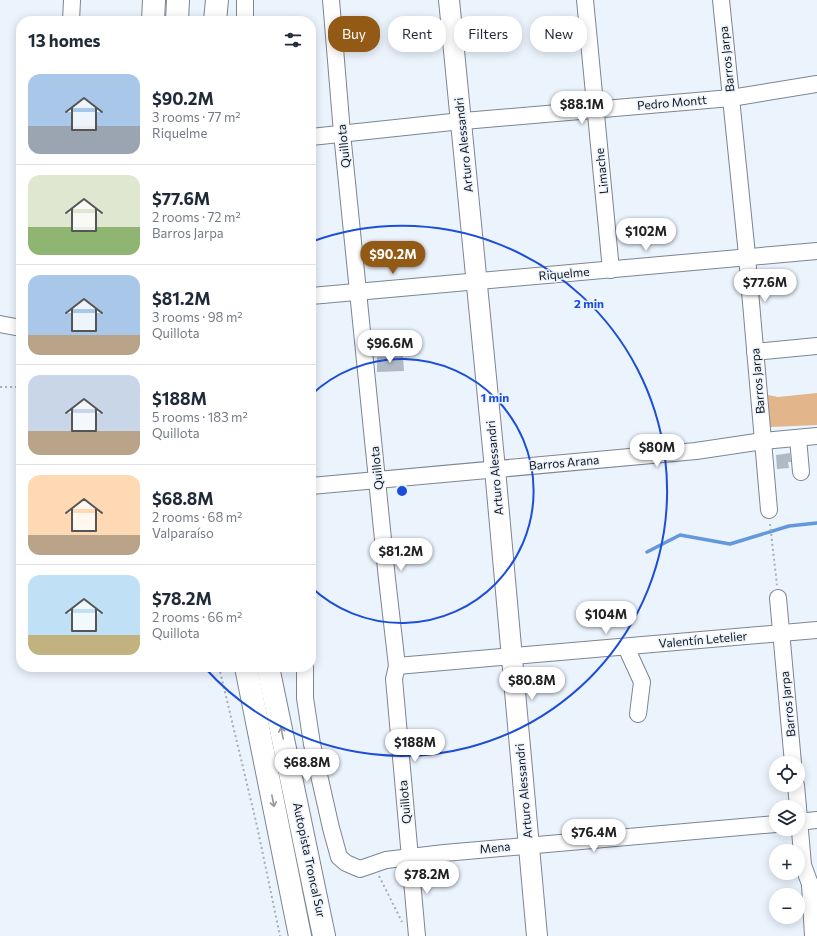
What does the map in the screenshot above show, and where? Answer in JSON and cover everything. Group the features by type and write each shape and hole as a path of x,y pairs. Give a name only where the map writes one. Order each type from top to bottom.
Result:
{"highway":[{"path":"153,16 154,0"},
{"path":"177,16 178,0"},
{"path":"215,16 217,0"},
{"name":"Autopista Troncal Sur","path":"247,672 300,936"},
{"name":"Autopista Troncal Sur","path":"269,672 324,936"}],"main road":[{"name":"Arturo Alessandri","path":"449,0 495,469 537,936"}],"street":[{"path":"71,16 72,0"},
{"path":"245,0 245,16"},
{"name":"Quillota","path":"331,0 342,133 386,572 397,666 394,679 410,856 411,932"},
{"name":"Limache","path":"585,0 611,270"},
{"name":"Barros Jarpa","path":"721,0 747,256 769,510"},
{"name":"Pedro Montt","path":"316,136 462,121 731,98 817,84"},
{"name":"Riquelme","path":"316,296 611,270 747,256 817,251"},
{"path":"0,324 16,327"},
{"path":"755,352 817,346"},
{"name":"Barros Arana","path":"316,486 696,451 762,441 817,436"},
{"path":"798,438 801,472"},
{"name":"Barros Jarpa","path":"778,598 793,756"},
{"name":"Valentín Letelier","path":"397,666 817,630"},
{"path":"626,647 642,682 638,714"},
{"path":"305,672 305,698 312,744 335,842 340,857 346,863 366,866"},
{"path":"805,817 817,820"},
{"name":"Mena","path":"366,866 386,860 410,856 529,844 769,825"},
{"path":"800,836 803,865 813,889 813,936"}],"path":[{"path":"0,387 16,387"},
{"path":"769,510 778,598"},
{"path":"220,672 257,826 280,936"},
{"path":"366,866 411,932"}],"shaded area":[{"path":"817,393 817,425 770,427 768,395 778,397"}],"building":[{"path":"403,356 404,371 377,372 377,357"},
{"path":"790,453 791,462 788,462 789,468 777,469 776,455"}],"waterway":[{"path":"647,552 680,535 730,544 789,526 817,523"}]}
